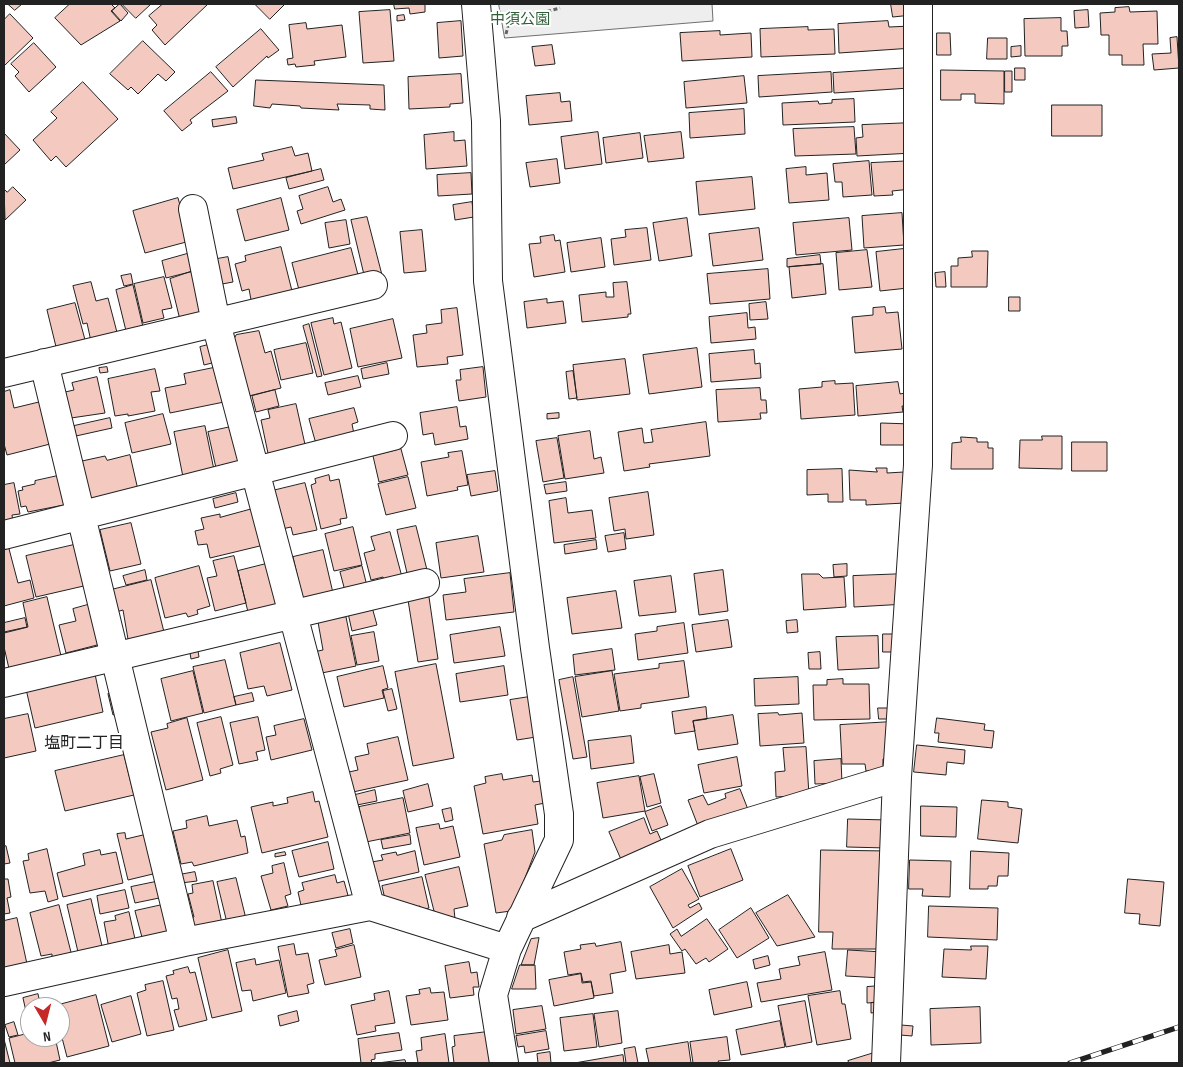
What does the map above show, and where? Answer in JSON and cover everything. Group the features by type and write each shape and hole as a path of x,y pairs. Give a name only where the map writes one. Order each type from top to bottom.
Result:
{"street":[{"path":"476,4 486,121 488,281 535,648 559,814 558,840 507,949 493,994 504,1063"},
{"path":"886,1063 897,777 918,465 918,4"},
{"path":"193,209 216,322 295,615 370,906"},
{"path":"4,373 374,285"},
{"path":"44,363 184,942"},
{"path":"4,535 256,469 393,436"},
{"path":"4,683 114,655 295,615 425,583"},
{"path":"522,918 710,834 897,777"},
{"path":"4,982 184,942 370,906 507,949"}],"path":[{"path":"505,40 509,22 560,8"}],"green space":[{"name":"中須公園","path":"499,4 712,4 713,21 505,38"}],"building":[{"path":"8,4 22,4 15,10"},
{"path":"70,4 111,4 115,8 111,11 120,21 81,45 55,18"},
{"path":"120,4 128,13 121,21 112,11"},
{"path":"122,4 151,4 136,18"},
{"path":"163,4 208,4 165,45 152,30 157,25 149,16"},
{"path":"255,4 285,4 270,19"},
{"path":"394,4 425,4 425,12 410,14 409,8 395,9"},
{"path":"891,4 911,4 912,15 893,17"},
{"path":"1129,7 1130,12 1157,11 1158,44 1143,44 1144,65 1122,65 1122,55 1109,55 1109,35 1101,35 1100,13 1115,12 1115,8"},
{"path":"390,10 394,61 363,63 359,12"},
{"path":"1088,10 1089,27 1075,28 1074,11"},
{"path":"10,14 33,38 4,66 4,20"},
{"path":"404,15 405,20 397,21 397,16"},
{"path":"1061,18 1061,31 1067,31 1068,46 1062,46 1062,56 1025,56 1024,19"},
{"path":"461,21 463,56 439,58 437,23"},
{"path":"888,21 889,27 911,26 913,48 839,53 838,24"},
{"path":"306,23 307,29 342,25 346,57 314,61 315,65 296,67 295,64 288,65 287,59 293,58 289,25"},
{"path":"808,27 808,30 834,29 835,54 761,57 760,29"},
{"path":"261,29 279,50 268,58 267,56 233,87 216,67"},
{"path":"720,31 720,35 751,33 752,57 682,61 680,33"},
{"path":"937,33 950,33 951,55 937,55"},
{"path":"1177,37 1179,68 1154,70 1152,54 1171,53 1170,38"},
{"path":"988,38 1007,38 1007,59 987,59"},
{"path":"143,41 175,72 166,81 158,74 138,94 131,87 128,90 110,74"},
{"path":"34,43 56,67 29,92 15,76 19,72 11,64"},
{"path":"552,45 555,64 535,66 532,47"},
{"path":"1021,46 1021,56 1011,57 1011,47"},
{"path":"909,68 910,88 834,93 833,73"},
{"path":"1015,68 1025,68 1025,80 1015,80"},
{"path":"941,70 1004,71 1004,104 975,103 975,94 961,94 961,100 941,100"},
{"path":"1005,71 1012,71 1012,92 1005,92"},
{"path":"211,72 228,91 190,120 192,123 182,131 164,111"},
{"path":"831,72 832,92 759,97 758,76"},
{"path":"461,74 463,103 450,104 450,107 409,109 408,77"},
{"path":"744,76 747,103 686,108 684,82"},
{"path":"256,80 384,85 385,110 370,109 370,105 337,104 339,110 272,104 270,108 254,106"},
{"path":"83,82 118,119 66,167 56,156 51,161 33,140 57,118 51,112"},
{"path":"560,93 561,102 570,101 572,121 529,125 526,96"},
{"path":"854,99 855,122 783,125 782,103 818,101 819,104 832,103 832,100"},
{"path":"1052,105 1102,105 1102,136 1052,136"},
{"path":"744,109 745,134 690,138 689,113"},
{"path":"236,117 237,123 213,127 212,120"},
{"path":"912,123 913,153 857,156 856,138 863,137 862,125"},
{"path":"854,127 856,154 795,156 793,129"},
{"path":"454,132 454,141 465,140 467,166 426,169 424,135"},
{"path":"598,132 602,164 565,169 561,137"},
{"path":"681,132 684,158 648,162 644,136"},
{"path":"4,133 20,150 4,165"},
{"path":"640,133 643,158 606,163 603,138"},
{"path":"292,147 295,156 308,153 312,171 233,189 228,168 264,160 262,154"},
{"path":"557,159 560,183 530,187 526,163"},
{"path":"869,161 872,195 843,197 842,182 835,182 833,164"},
{"path":"914,161 911,189 892,191 893,195 874,196 871,163"},
{"path":"806,167 806,175 827,173 829,200 789,203 786,169"},
{"path":"321,169 324,180 289,189 286,178"},
{"path":"471,173 472,194 438,196 437,175"},
{"path":"752,177 755,209 699,215 696,182"},
{"path":"13,187 26,200 5,220 4,189 7,192"},
{"path":"328,187 333,202 341,199 345,210 301,224 297,211 303,209 299,196"},
{"path":"178,198 190,241 145,253 133,211"},
{"path":"281,198 289,230 245,241 237,210"},
{"path":"472,202 474,217 455,220 453,205"},
{"path":"902,213 904,245 864,248 862,216"},
{"path":"367,217 382,275 365,279 351,220"},
{"path":"687,218 692,256 659,261 653,223"},
{"path":"849,218 852,250 796,255 793,223"},
{"path":"346,220 350,244 329,248 325,223"},
{"path":"647,228 651,260 614,265 611,239 626,237 625,230"},
{"path":"759,228 763,260 713,266 709,234"},
{"path":"422,230 426,271 404,273 400,232"},
{"path":"554,235 555,241 560,240 565,272 534,277 529,244 541,243 540,237"},
{"path":"601,238 605,267 571,272 567,243"},
{"path":"281,247 293,295 252,305 249,289 242,291 235,264 246,261 245,256"},
{"path":"351,248 358,275 299,290 292,263"},
{"path":"912,248 908,288 880,291 876,252"},
{"path":"867,250 872,287 839,290 836,253"},
{"path":"972,251 988,251 987,287 951,287 951,266 958,266 958,258 972,257"},
{"path":"194,252 198,270 166,278 162,261"},
{"path":"820,255 821,264 787,267 787,259"},
{"path":"228,257 233,282 222,284 217,259"},
{"path":"823,264 826,294 792,298 789,267"},
{"path":"768,269 770,299 710,304 707,274"},
{"path":"196,270 208,317 181,324 170,279"},
{"path":"945,272 946,287 936,287 935,273"},
{"path":"131,274 133,284 124,286 121,276"},
{"path":"164,277 172,308 162,310 164,318 143,323 134,284"},
{"path":"91,282 96,301 108,298 119,340 92,346 87,323 83,324 73,286"},
{"path":"627,282 631,314 628,314 628,317 582,322 579,295 606,292 606,297 614,297 613,283"},
{"path":"133,285 144,331 127,335 116,290"},
{"path":"1009,297 1020,297 1020,311 1009,311"},
{"path":"547,299 547,303 563,301 566,323 527,328 524,302"},
{"path":"766,302 768,319 750,320 749,304"},
{"path":"75,303 87,347 58,355 47,310"},
{"path":"885,307 886,313 898,312 902,349 855,353 852,317 873,315 873,308"},
{"path":"457,308 463,355 447,357 448,364 417,367 413,335 427,333 426,325 442,323 441,310"},
{"path":"747,313 748,328 755,327 756,339 711,343 709,317"},
{"path":"333,318 334,324 341,322 352,368 324,375 311,323"},
{"path":"393,319 402,358 358,367 350,329"},
{"path":"309,324 322,376 317,377 303,326"},
{"path":"259,331 265,353 271,351 281,388 249,396 234,339 236,335"},
{"path":"216,343 220,361 204,365 200,347"},
{"path":"306,343 313,373 281,380 274,350"},
{"path":"697,348 702,387 649,394 643,355"},
{"path":"754,350 755,364 760,363 761,378 711,382 709,354"},
{"path":"625,359 630,394 577,400 573,365"},
{"path":"387,363 389,374 363,379 361,369"},
{"path":"107,367 108,372 100,373 99,368"},
{"path":"218,367 229,401 170,413 165,388 186,384 184,374"},
{"path":"483,367 486,397 459,401 456,380 461,380 460,370"},
{"path":"155,369 160,391 151,392 155,411 128,416 128,414 115,416 108,379"},
{"path":"573,371 577,398 569,399 566,372"},
{"path":"358,376 361,387 328,395 325,383"},
{"path":"97,377 105,413 71,418 65,392 74,390 72,383"},
{"path":"835,381 835,384 853,383 855,415 801,419 799,389 822,387 822,382"},
{"path":"898,382 900,394 905,393 906,406 902,406 903,412 858,416 856,386"},
{"path":"760,388 761,400 766,400 767,413 760,413 761,419 718,422 716,390"},
{"path":"10,390 14,408 43,401 54,443 7,455 4,444 4,392"},
{"path":"275,390 279,406 256,412 252,396"},
{"path":"296,404 306,449 269,458 261,420 270,418 268,410"},
{"path":"457,407 460,427 466,426 468,439 435,445 433,433 423,435 420,413"},
{"path":"354,408 358,422 352,424 354,434 316,444 309,419"},
{"path":"559,413 559,418 547,419 547,414"},
{"path":"163,414 171,444 132,453 125,423"},
{"path":"110,418 112,428 76,436 74,426"},
{"path":"706,422 710,456 649,464 650,467 624,471 618,432 642,428 644,443 653,442 651,430"},
{"path":"881,423 912,424 912,445 881,445"},
{"path":"205,426 214,470 183,477 174,432"},
{"path":"235,426 243,466 216,468 208,432"},
{"path":"590,431 594,459 601,457 604,473 565,479 558,436"},
{"path":"1042,436 1062,436 1062,469 1019,468 1020,440 1042,440"},
{"path":"961,437 977,438 977,442 988,442 988,448 993,448 993,469 951,469 952,443 961,442"},
{"path":"557,438 564,478 543,482 536,441"},
{"path":"1072,442 1107,442 1107,471 1072,471"},
{"path":"401,449 408,475 379,482 373,456"},
{"path":"462,451 468,485 457,487 458,490 427,496 421,462 449,457 448,453"},
{"path":"130,455 138,490 91,501 82,461 105,456 107,460"},
{"path":"876,468 887,468 887,473 904,472 905,503 866,505 866,500 850,500 849,470 877,472"},
{"path":"842,469 843,502 828,502 828,494 807,495 807,470"},
{"path":"495,471 498,491 471,496 467,475"},
{"path":"62,475 69,504 28,512 26,506 21,507 18,491 23,490 22,487 35,484 35,481"},
{"path":"329,475 330,481 339,479 347,518 340,519 341,524 321,529 311,485 316,483 315,479"},
{"path":"408,477 416,508 386,515 378,484"},
{"path":"566,482 567,491 546,494 544,485"},
{"path":"14,483 20,514 12,515 13,522 4,521 4,485"},
{"path":"305,483 317,530 293,535 291,527 282,529 272,491"},
{"path":"648,492 654,535 626,539 625,529 614,531 609,498"},
{"path":"236,493 238,502 215,508 213,499"},
{"path":"566,498 568,513 592,510 596,538 554,543 549,501"},
{"path":"256,508 264,545 210,558 207,544 198,545 195,531 204,529 201,518 220,514 220,517"},
{"path":"131,523 141,564 110,571 100,530"},
{"path":"416,526 427,570 407,573 397,530"},
{"path":"353,527 362,565 334,571 325,534"},
{"path":"390,532 402,577 385,581 383,577 371,580 364,553 375,550 371,537"},
{"path":"624,533 626,549 608,552 605,536"},
{"path":"478,536 484,572 441,578 436,543"},
{"path":"596,540 597,549 565,554 564,545"},
{"path":"78,544 88,585 36,597 26,556"},
{"path":"8,545 18,583 30,580 34,598 4,606 4,546"},
{"path":"323,550 333,593 303,600 293,557"},
{"path":"234,556 246,603 215,611 207,578 217,576 213,561"},
{"path":"270,563 280,604 248,612 238,571"},
{"path":"847,564 847,576 834,577 833,565"},
{"path":"199,566 210,606 197,610 198,614 188,617 186,613 165,618 155,578"},
{"path":"362,566 367,586 345,591 340,572"},
{"path":"145,570 147,580 126,585 123,576"},
{"path":"723,570 728,611 699,615 694,574"},
{"path":"510,573 514,612 446,620 443,595 466,592 464,579"},
{"path":"802,574 819,574 823,578 844,577 846,607 804,610"},
{"path":"905,574 906,604 854,607 853,576"},
{"path":"671,576 676,612 639,616 634,581"},
{"path":"151,580 165,636 129,645 123,610 116,612 111,590"},
{"path":"616,591 622,628 572,634 567,598"},
{"path":"47,597 62,660 10,673 4,647 4,633 28,627 23,603"},
{"path":"429,597 438,659 418,662 408,600"},
{"path":"91,604 101,644 66,653 59,625 76,621 73,609"},
{"path":"372,607 377,625 352,631 348,613"},
{"path":"346,617 356,666 317,674 313,652 323,650 318,622"},
{"path":"25,618 27,627 4,632 4,623"},
{"path":"728,620 732,647 696,652 692,625"},
{"path":"797,620 798,632 787,633 786,621"},
{"path":"684,623 688,653 638,660 635,634 657,631 657,627"},
{"path":"500,627 505,656 454,663 450,635"},
{"path":"374,632 379,661 357,665 351,636"},
{"path":"883,634 902,634 901,652 883,652"},
{"path":"878,636 879,668 838,670 836,637"},
{"path":"280,643 292,690 267,696 264,686 248,689 240,653"},
{"path":"612,649 615,670 575,675 573,655"},
{"path":"198,651 199,657 191,659 190,653"},
{"path":"820,652 821,669 809,669 808,653"},
{"path":"225,660 236,705 204,713 193,667"},
{"path":"684,661 689,697 641,704 641,708 620,711 614,674 659,668 659,664"},
{"path":"436,664 454,758 413,766 395,672"},
{"path":"383,666 388,688 382,690 384,698 344,707 337,677"},
{"path":"504,666 508,695 460,702 456,674"},
{"path":"193,671 203,713 171,721 161,679"},
{"path":"612,671 619,711 582,717 575,677"},
{"path":"95,674 103,712 35,728 26,689"},
{"path":"573,677 587,757 573,759 559,680"},
{"path":"798,677 799,704 755,706 754,679"},
{"path":"843,679 843,684 869,684 870,719 814,720 813,685 827,685 827,680"},
{"path":"392,689 397,709 388,711 383,691"},
{"path":"115,692 120,713 113,715 108,694"},
{"path":"252,693 254,701 236,705 234,697"},
{"path":"529,697 536,737 517,740 510,700"},
{"path":"706,707 707,719 693,721 695,731 675,734 672,712"},
{"path":"878,708 894,708 894,719 879,719"},
{"path":"778,713 779,715 802,713 804,743 760,746 758,714"},
{"path":"28,714 36,751 4,758 4,719"},
{"path":"733,715 738,744 698,750 693,721"},
{"path":"221,717 233,765 220,769 221,773 210,776 197,723"},
{"path":"258,717 265,750 256,752 258,760 239,764 230,723"},
{"path":"187,718 203,780 166,790 151,732 168,728 167,724"},
{"path":"937,718 985,724 984,730 994,731 992,748 938,742 939,733 935,733"},
{"path":"304,719 312,750 271,760 266,737 276,735 274,726"},
{"path":"891,722 887,758 883,759 883,771 866,771 865,764 842,764 840,725"},
{"path":"631,736 634,763 591,769 588,741"},
{"path":"398,737 408,780 353,792 349,772 358,770 355,757 369,754 367,744"},
{"path":"917,745 965,750 964,764 947,762 946,775 914,772"},
{"path":"806,747 809,795 776,797 775,772 785,771 783,748"},
{"path":"124,755 134,795 65,811 55,771"},
{"path":"737,757 742,786 704,793 698,765"},
{"path":"841,759 842,783 815,784 814,761"},
{"path":"502,774 503,780 532,775 533,782 541,781 545,803 535,805 538,824 483,834 474,786 486,783 485,777"},
{"path":"654,774 661,803 647,807 640,777"},
{"path":"639,776 645,811 603,818 597,783"},
{"path":"428,784 433,806 408,812 403,791"},
{"path":"740,789 749,812 700,831 688,800 703,795 708,805 726,798 725,794"},
{"path":"375,790 377,801 357,805 355,795"},
{"path":"313,792 315,802 319,801 328,837 262,853 251,807 273,802 273,806 288,803 287,798"},
{"path":"403,798 410,833 366,842 359,807"},
{"path":"982,800 1008,802 1008,807 1022,809 1018,843 978,839"},
{"path":"661,806 668,825 652,831 645,812"},
{"path":"921,806 957,807 956,837 921,836"},
{"path":"451,808 453,820 445,822 442,810"},
{"path":"207,816 209,826 237,820 241,837 245,836 248,853 194,866 192,862 181,864 173,831 187,828 186,821"},
{"path":"644,818 650,834 657,831 664,847 623,864 609,832"},
{"path":"848,819 888,820 887,848 847,847"},
{"path":"439,824 440,829 453,826 460,857 424,865 416,828"},
{"path":"532,830 535,852 511,911 496,913 484,844 502,840 504,835"},
{"path":"125,833 126,839 147,834 157,873 128,880 117,834"},
{"path":"410,835 411,844 383,849 381,840"},
{"path":"328,842 334,869 299,877 292,851"},
{"path":"6,846 10,863 4,864 4,847"},
{"path":"47,849 58,899 48,902 45,891 30,893 23,861 29,860 28,854"},
{"path":"731,849 743,880 700,897 688,866"},
{"path":"100,850 101,855 116,852 123,883 63,897 57,873 85,865 83,854"},
{"path":"821,850 888,851 886,949 832,949 833,932 819,932"},
{"path":"415,851 419,872 371,883 366,863 383,860 381,855 396,852 397,855"},
{"path":"971,851 1009,853 1008,876 998,876 997,886 988,886 988,889 970,889"},
{"path":"285,852 286,855 275,857 275,854"},
{"path":"910,860 951,861 950,897 922,896 923,889 909,889"},
{"path":"284,863 291,894 285,896 288,906 271,910 261,876 273,873 272,866"},
{"path":"459,867 468,906 454,909 455,919 435,915 425,875"},
{"path":"682,869 699,899 688,905 690,908 699,903 702,909 673,928 650,887"},
{"path":"195,872 197,881 181,883 179,875"},
{"path":"335,875 337,883 344,881 349,899 302,910 298,892 304,890 302,883"},
{"path":"422,877 429,908 421,910 420,906 410,909 409,904 400,906 399,901 386,904 382,886"},
{"path":"236,878 247,923 228,927 217,882"},
{"path":"4,879 8,879 11,897 7,898 10,913 4,914"},
{"path":"1128,879 1164,882 1160,926 1139,924 1140,914 1125,913"},
{"path":"160,881 164,897 135,903 131,887"},
{"path":"213,881 223,928 192,931 189,919 194,917 188,894 193,893 192,885"},
{"path":"125,890 129,908 100,914 97,896"},
{"path":"788,895 815,937 777,946 756,913"},
{"path":"91,899 102,946 78,952 67,905"},
{"path":"59,905 74,964 52,958 52,954 41,956 30,913"},
{"path":"162,905 170,938 144,945 135,911"},
{"path":"929,906 998,908 997,940 928,937"},
{"path":"751,908 769,938 737,958 719,930"},
{"path":"129,912 135,939 110,954 104,922 116,920 115,916"},
{"path":"17,918 27,964 4,969 4,921"},
{"path":"707,919 728,949 709,962 706,958 696,964 685,949 682,951 670,934 677,929 681,936"},
{"path":"350,929 353,943 336,948 332,933"},
{"path":"539,938 534,965 521,965 531,939"},
{"path":"621,942 626,971 610,974 613,993 594,996 591,981 583,982 581,973 568,975 564,952 581,949 580,945 595,943 596,946"},
{"path":"294,944 296,955 308,953 314,983 307,985 309,993 288,997 278,947"},
{"path":"354,945 361,977 325,985 319,960 337,956 335,950"},
{"path":"669,945 670,954 682,952 685,973 636,979 631,952"},
{"path":"971,946 988,946 986,979 942,977 944,949 971,950"},
{"path":"228,950 242,1011 212,1018 198,958"},
{"path":"848,950 884,952 882,978 846,976"},
{"path":"825,952 832,990 761,1002 757,983 781,979 779,969 800,965 798,957"},
{"path":"768,956 770,965 755,969 753,960"},
{"path":"255,959 256,965 279,960 286,993 253,1001 251,990 242,991 236,963"},
{"path":"469,962 471,973 477,972 479,987 473,987 474,995 450,998 445,966"},
{"path":"520,965 535,965 536,989 512,989"},
{"path":"188,967 190,973 195,972 207,1020 179,1027 174,1010 179,1009 177,998 172,999 166,976 174,974 173,971"},
{"path":"581,974 582,983 591,982 594,998 554,1006 549,980"},
{"path":"163,981 174,1030 147,1036 137,993 146,990 145,985"},
{"path":"747,982 752,1007 714,1015 709,990"},
{"path":"880,986 881,1002 867,1003 867,987"},
{"path":"430,988 431,993 444,992 448,1020 411,1025 406,996 420,994 419,990"},
{"path":"389,991 395,1023 375,1026 376,1031 357,1035 351,1005 375,1000 374,994"},
{"path":"840,991 842,1004 845,1004 851,1039 817,1045 808,996"},
{"path":"38,994 39,997 27,997"},
{"path":"96,995 109,1046 67,1057 64,1047 70,1047 70,1002"},
{"path":"131,996 141,1034 112,1042 101,1005"},
{"path":"805,1001 812,1042 786,1047 778,1006"},
{"path":"881,1002 881,1012 871,1013 871,1003"},
{"path":"542,1006 546,1029 516,1034 513,1010"},
{"path":"980,1007 981,1043 931,1045 930,1009"},
{"path":"297,1011 299,1021 280,1026 278,1016"},
{"path":"618,1011 622,1043 599,1047 594,1014"},
{"path":"593,1014 597,1047 564,1051 560,1018"},
{"path":"780,1021 785,1047 741,1055 736,1030"},
{"path":"14,1022 18,1035 9,1037 5,1025"},
{"path":"901,1025 913,1026 912,1036 900,1035"},
{"path":"546,1031 549,1049 525,1053 524,1046 518,1047 516,1036"},
{"path":"487,1032 491,1063 454,1063 452,1047 455,1046 454,1036"},
{"path":"399,1033 402,1050 375,1054 375,1059 371,1060 372,1063 361,1063 358,1039"},
{"path":"445,1034 449,1063 418,1063 416,1051 422,1050 421,1038"},
{"path":"20,1035 20,1047 57,1047 60,1060 48,1063 15,1063 9,1038"},
{"path":"727,1037 730,1060 718,1061 719,1063 693,1063 690,1042"},
{"path":"4,1039 10,1063 4,1063"},
{"path":"688,1042 691,1063 649,1063 646,1049"},
{"path":"635,1047 638,1063 626,1063 624,1049"},
{"path":"550,1052 551,1063 538,1063 537,1054"},
{"path":"874,1053 877,1063 849,1063 848,1061"},
{"path":"623,1055 624,1063 575,1063"},
{"path":"405,1060 406,1063 378,1063"}],"railway":[{"path":"1070,1063 1179,1027"}],"district":[{"name":"塩町二丁目","path":"84,744"}]}
